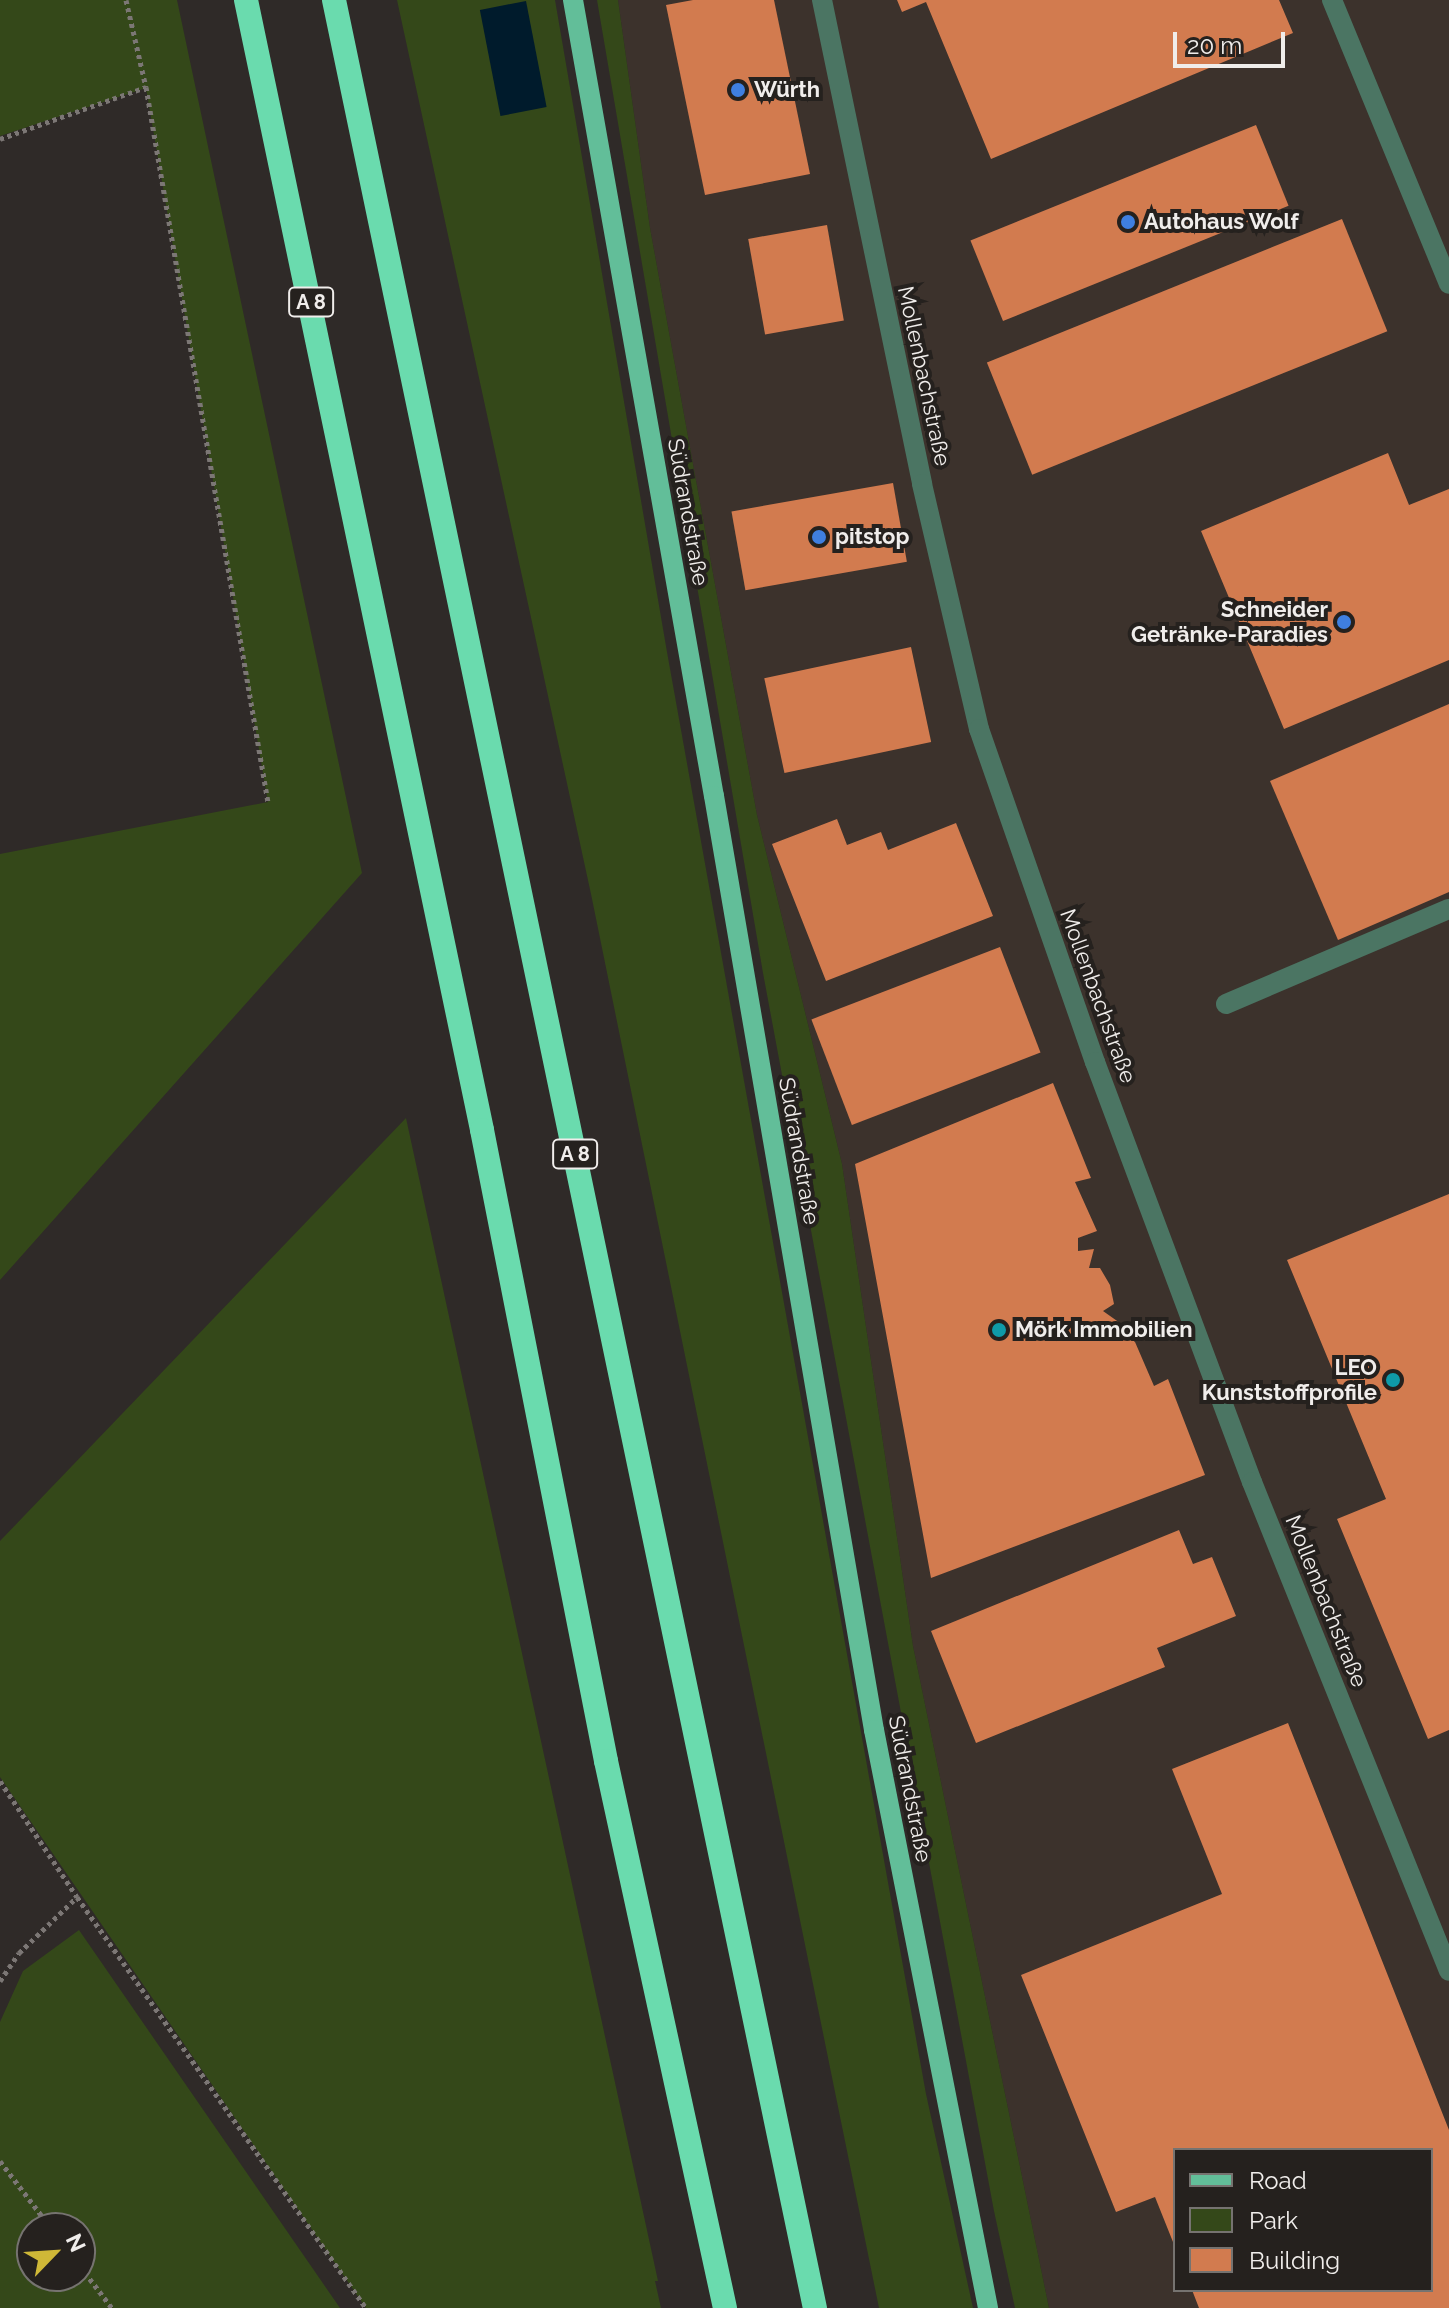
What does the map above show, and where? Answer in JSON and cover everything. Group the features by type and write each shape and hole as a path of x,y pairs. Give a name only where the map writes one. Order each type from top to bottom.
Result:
{"highway":[{"name":"A 8","path":"246,0 482,1130 606,1761 725,2308"},
{"name":"A 8","path":"334,0 815,2308"}],"main road":[{"name":"Südrandstraße","path":"573,0 714,796 874,1730 988,2308"}],"street":[{"name":"Mollenbachstraße","path":"822,0 919,469 979,729 1095,1062 1252,1482 1449,1971"},
{"path":"1332,0 1449,284"},
{"path":"1226,1004 1449,909"}],"path":[{"path":"126,0 146,87 268,802"},
{"path":"0,139 146,87"},
{"path":"0,1781 77,1897 366,2308"},
{"path":"0,1981 19,1953 77,1897"},
{"path":"0,2161 39,2212"},
{"path":"96,2287 112,2308"}],"shaded area":[{"path":"618,0 1449,0 1449,2308 1049,2308 913,1646 842,1164 757,815 650,228"}],"green space":[{"path":"0,0 177,0 362,873 0,1280 0,854 268,802 146,88 0,136"},
{"path":"397,0 555,0 667,652 926,2094 973,2308 879,2308 591,894"},
{"path":"597,0 618,0 650,228 757,815 842,1164 913,1646 1049,2308 1015,2308 994,2211 763,973"},
{"path":"406,1118 658,2281 655,2281 661,2308 366,2308 0,1777 0,1541"},
{"path":"79,1930 340,2308 0,2308 0,2022 23,1971"}],"water":[{"path":"526,1 547,107 500,116 480,10"}],"building":[{"name":"Würth","path":"693,0 774,0 810,174 705,195 666,5"},
{"path":"897,0 1279,0 1293,33 991,159 926,2 902,12"},
{"name":"Autohaus Wolf","path":"1256,125 1289,206 1003,321 970,240"},
{"path":"1342,219 1387,331 1032,475 987,362"},
{"path":"827,225 844,321 765,334 748,239"},
{"name":"Schneider Getränke-Paradies","path":"1388,453 1409,505 1449,489 1449,660 1284,729 1201,531"},
{"name":"pitstop","path":"893,483 907,562 745,590 731,511"},
{"path":"911,647 931,742 784,773 764,678"},
{"path":"1449,704 1449,892 1338,940 1270,781"},
{"path":"837,819 847,845 881,832 888,850 956,823 993,916 826,981 772,844"},
{"path":"1000,947 1040,1052 852,1125 811,1019"},
{"name":"Mörk Immobilien","path":"1053,1083 1091,1178 1075,1182 1097,1231 1078,1238 1078,1251 1094,1249 1089,1268 1100,1268 1110,1285 1114,1304 1103,1311 1120,1323 1111,1326 1119,1341 1132,1335 1154,1386 1168,1379 1205,1475 931,1578 855,1164"},
{"name":"LEO Kunststoffprofile","path":"1449,1194 1449,1730 1428,1739 1337,1519 1386,1499 1287,1260"},
{"path":"1179,1530 1193,1564 1212,1557 1236,1616 1157,1648 1165,1667 976,1743 931,1631"},
{"path":"1288,1723 1449,2130 1449,2308 1199,2308 1193,2292 1433,2292 1433,2148 1173,2148 1173,2242 1155,2197 1116,2212 1021,1975 1222,1894 1172,1769"}],"place":[{"name":"Würth","path":"738,90"},
{"name":"Autohaus Wolf","path":"1128,222"},
{"name":"pitstop","path":"819,537"},
{"name":"Schneider Getränke-Paradies","path":"1344,622"},
{"name":"Mörk Immobilien","path":"999,1330"},
{"name":"LEO Kunststoffprofile","path":"1393,1380"}]}
